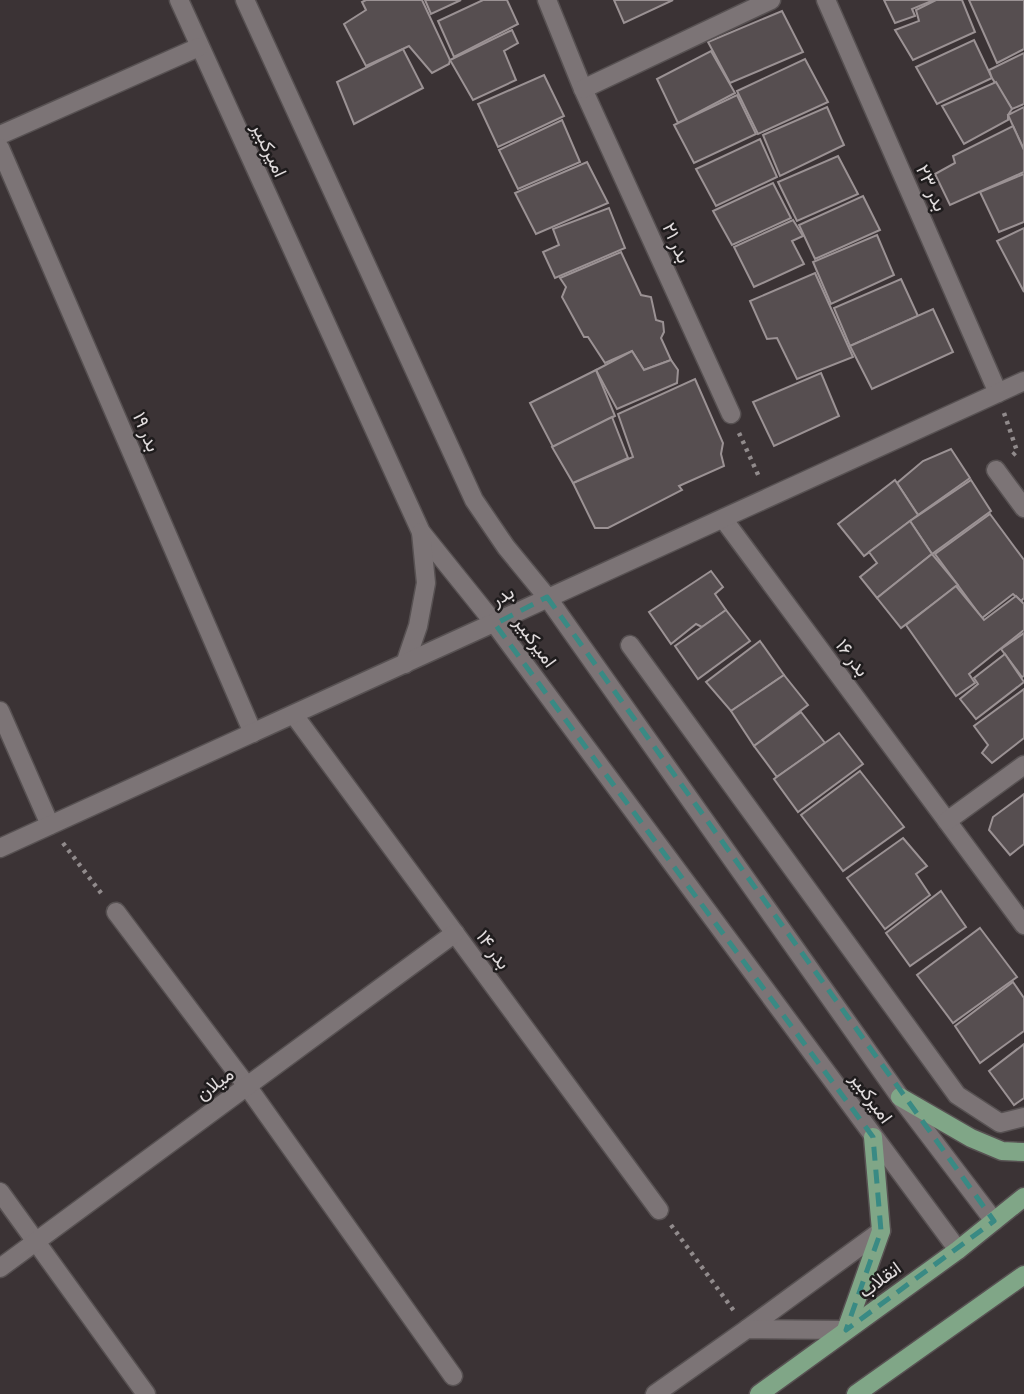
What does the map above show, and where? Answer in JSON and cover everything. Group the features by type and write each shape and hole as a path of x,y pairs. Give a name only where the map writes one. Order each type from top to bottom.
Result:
{"main road":[{"path":"900,1097 971,1138 1002,1151 1024,1152"},
{"path":"846,1329 881,1231 873,1137"},
{"name":"انقلاب","path":"759,1394 958,1250 1024,1197"},
{"path":"856,1394 1024,1275"}],"street":[{"name":"امیرکبیر","path":"179,0 421,532 495,624 958,1250"},
{"name":"امیرکبیر","path":"245,0 474,500 506,547 547,597 900,1097 994,1221"},
{"name":"بدر ۲۱","path":"547,0 583,89 731,414"},
{"path":"583,89 771,0"},
{"name":"بدر ۲۳","path":"827,0 998,393"},
{"path":"0,135 199,47"},
{"name":"بدر ۱۹","path":"0,148 253,733"},
{"name":"بدر","path":"0,848 1024,381"},
{"path":"996,470 1024,508"},
{"name":"بدر ۱۶","path":"724,520 1024,925"},
{"path":"405,664 418,626 426,583 421,532"},
{"path":"631,646 957,1096 1000,1123 1024,1118"},
{"path":"0,711 50,825"},
{"name":"بدر ۱۴","path":"294,715 659,1210"},
{"path":"947,821 1024,765"},
{"path":"116,912 247,1086 453,1376"},
{"name":"میلان","path":"0,1268 455,933"},
{"path":"0,1192 146,1394"},
{"path":"655,1394 881,1231"},
{"path":"747,1329 846,1329"}],"path":[{"path":"996,470 1017,451 998,393"},
{"path":"731,414 769,499"},
{"path":"50,825 116,912"},
{"path":"659,1210 747,1329"}],"highlighted area":[{"path":"547,597 994,1221 846,1330 881,1231 873,1137 495,624"}],"building":[{"path":"422,0 450,60 449,64 432,73 409,46 366,66 344,24 366,10 362,2"},
{"path":"425,0 461,0 431,14"},
{"path":"483,0 507,0 518,24 454,57 438,21"},
{"path":"614,0 673,0 624,23"},
{"path":"884,0 934,0 912,9 915,16 895,23"},
{"path":"936,0 962,0 975,32 913,60 895,30 919,21 916,10"},
{"path":"969,0 1024,0 1024,49 997,63"},
{"path":"782,11 803,52 730,83 708,42"},
{"path":"512,30 518,43 504,51 516,80 473,100 450,60"},
{"path":"974,40 992,78 937,104 916,67"},
{"path":"403,49 423,88 354,124 337,82"},
{"path":"711,51 735,93 678,123 657,79"},
{"path":"1024,53 1024,104 1012,109 989,70"},
{"path":"805,59 828,102 758,134 737,91"},
{"path":"544,75 564,116 498,147 478,104"},
{"path":"996,82 1012,109 1008,120 964,144 942,106"},
{"path":"737,95 756,134 694,163 674,125"},
{"path":"827,107 844,145 780,176 763,135"},
{"path":"1024,107 1024,150 1008,115"},
{"path":"562,120 580,162 518,189 499,150"},
{"path":"1013,126 1024,150 1024,172 950,205 935,174 955,163 953,156"},
{"path":"760,139 777,177 716,206 696,169"},
{"path":"838,156 858,194 797,221 778,182"},
{"path":"587,162 608,203 536,234 515,193"},
{"path":"1024,174 1024,222 999,232 980,192"},
{"path":"773,183 791,218 732,245 713,211"},
{"path":"863,196 880,230 815,259 799,225"},
{"path":"609,208 625,248 555,278 543,252 559,245 553,229"},
{"path":"793,220 803,236 792,241 804,264 754,287 734,247"},
{"path":"1024,228 1024,292 997,241"},
{"path":"877,235 894,275 831,304 813,262"},
{"path":"621,252 641,295 651,297 656,320 663,322 664,332 661,338 671,360 644,370 632,351 605,363 588,337 584,337 562,297 566,287 560,278"},
{"path":"815,273 853,357 797,379 777,338 767,339 750,301"},
{"path":"901,279 918,316 850,346 834,308"},
{"path":"933,309 953,352 872,389 850,346"},
{"path":"632,351 644,370 671,360 678,370 677,383 617,409 596,370"},
{"path":"596,370 615,416 553,447 530,403"},
{"path":"821,373 839,416 774,446 753,402"},
{"path":"695,379 723,443 721,454 724,466 679,486 682,490 608,528 595,528 573,483 633,457 618,414"},
{"path":"612,417 628,458 573,483 552,447"},
{"path":"951,449 970,478 918,515 897,483 923,461"},
{"path":"895,480 918,515 864,556 838,524"},
{"path":"971,480 991,511 932,554 910,521"},
{"path":"990,514 1024,560 1024,598 1021,601 1013,594 982,618 935,554"},
{"path":"910,521 932,554 877,598 860,577 877,563 869,552"},
{"path":"932,554 958,585 901,628 877,598"},
{"path":"711,571 723,587 715,594 726,610 702,627 696,624 671,644 649,612"},
{"path":"956,586 984,620 1016,596 1024,604 1024,630 969,674 975,683 956,696 906,625"},
{"path":"726,610 750,641 698,679 675,646"},
{"path":"1024,633 1024,676 1022,677 1001,649"},
{"path":"760,641 784,675 731,711 706,682"},
{"path":"1005,654 1024,682 976,719 960,699 978,684 974,678"},
{"path":"784,675 808,705 754,746 731,711"},
{"path":"1024,689 1024,738 992,763 982,753 988,745 974,726"},
{"path":"801,712 825,743 777,777 754,746"},
{"path":"839,733 863,764 798,812 774,779"},
{"path":"860,771 904,827 843,871 801,815"},
{"path":"1024,794 1024,844 1010,855 989,830 993,817"},
{"path":"903,838 927,866 916,874 930,895 885,929 847,878"},
{"path":"941,891 966,927 910,966 886,933"},
{"path":"980,928 1017,977 953,1023 917,975"},
{"path":"1013,982 1024,998 1024,1031 980,1063 955,1026"},
{"path":"1024,1044 1024,1098 1014,1105 989,1071"}]}
